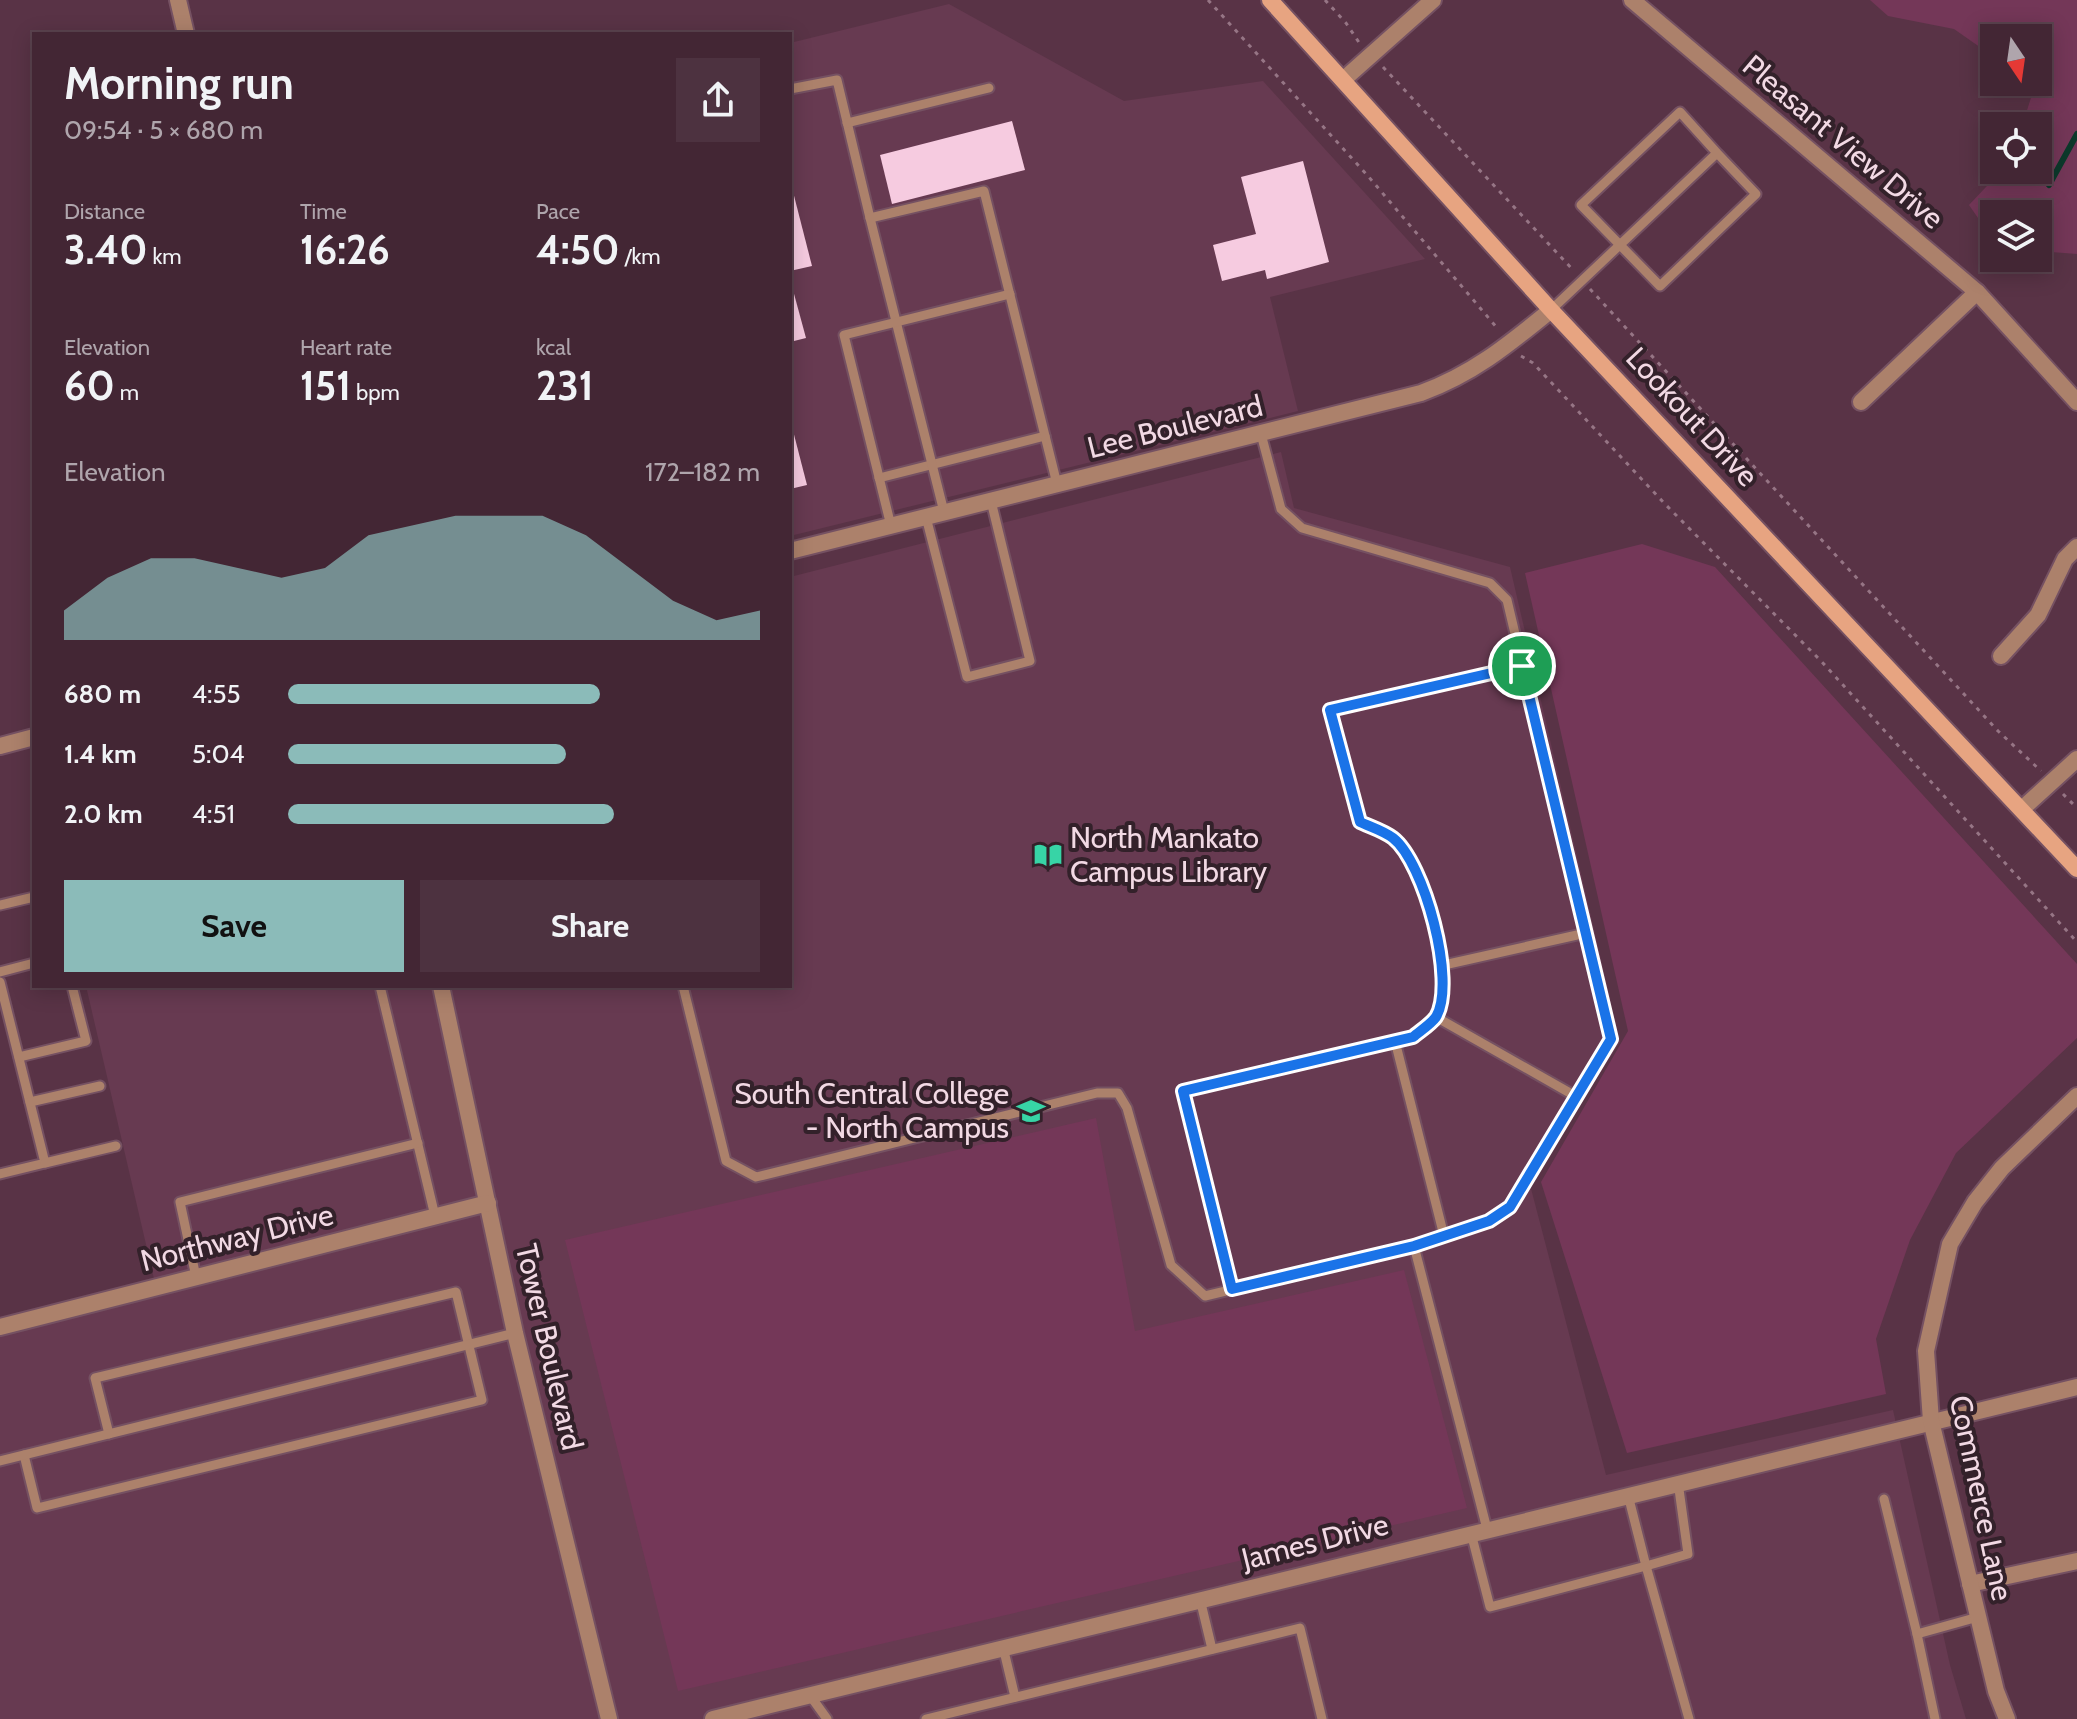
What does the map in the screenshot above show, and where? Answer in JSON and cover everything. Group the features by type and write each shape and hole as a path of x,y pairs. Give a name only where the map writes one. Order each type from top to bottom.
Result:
{"main road":[{"name":"Lookout Drive","path":"1270,0 1551,310 2077,869"}],"street":[{"path":"178,0 186,32"},
{"path":"1343,80 1433,0"},
{"name":"Pleasant View Drive","path":"1632,0 1977,292 2077,402"},
{"path":"1861,402 1977,292"},
{"name":"Lee Boulevard","path":"792,551 1421,393 1455,381 1551,310"},
{"path":"2001,656 2038,615 2065,559 2077,547"},
{"path":"0,746 32,738"},
{"path":"2022,809 2077,759"},
{"name":"Tower Boulevard","path":"441,988 515,1333 609,1719"},
{"name":"Commerce Lane","path":"2007,1719 1996,1691 1931,1421 1926,1351 1950,1244 1975,1202 2002,1168 2077,1096"},
{"name":"Northway Drive","path":"0,1327 488,1203"},
{"name":"James Drive","path":"713,1719 2077,1387"},
{"path":"1970,1584 2077,1561"}],"lane":[{"path":"792,89 837,80 944,512"},
{"path":"847,123 989,88"},
{"path":"1680,112 1717,153 1756,194 1660,286 1581,205 1680,112"},
{"path":"1551,310 1717,153"},
{"path":"870,218 984,191 1057,484"},
{"path":"891,526 844,335 1010,294"},
{"path":"683,988 726,1161 756,1177 1097,1093 1118,1093 1127,1108 1171,1265 1205,1296 1414,1246 1489,1221 1510,1207 1611,1039 1507,600 1490,583 1302,528 1281,509 1261,434"},
{"path":"879,478 1045,436"},
{"path":"926,517 967,677 1030,661 991,501"},
{"path":"1232,1289 1183,1091 1413,1037 1436,1017 1444,989 1444,965 1430,907 1410,861 1395,839 1360,822 1330,710 1522,666"},
{"path":"0,905 32,897"},
{"path":"1444,965 1586,933"},
{"path":"0,972 32,964"},
{"path":"0,982 45,1163"},
{"path":"19,1057 86,1041 73,988"},
{"path":"380,988 435,1216"},
{"path":"1436,1017 1577,1097"},
{"path":"1395,1041 1444,1236"},
{"path":"30,1102 100,1086"},
{"path":"196,1277 180,1202 418,1143"},
{"path":"0,1174 116,1146"},
{"path":"1414,1246 1479,1531 1490,1607 1688,1554 1678,1482"},
{"path":"24,1455 37,1508 482,1400 456,1292 95,1378 109,1434"},
{"path":"0,1461 515,1333"},
{"path":"1628,1495 1689,1719"},
{"path":"1884,1499 1935,1719"},
{"path":"1200,1599 1212,1649"},
{"path":"1917,1634 1978,1617"},
{"path":"926,1719 1300,1628 1322,1719"},
{"path":"1003,1647 1015,1697"},
{"path":"809,1694 827,1719"}],"path":[{"path":"1208,0 1368,176 1485,311 1509,344 1533,363 1664,503 1822,662 2077,942"},
{"path":"1325,0 1371,55 1410,93 1998,731 2077,808"}],"shaded area":[{"path":"1870,0 2077,0 2077,254 2052,252 2052,200 1980,200 1980,221 1969,205 1989,184 2052,184 2052,112 2026,112 2032,96 2052,96 2052,24 1980,24 1980,47 1954,29 1888,16"},
{"path":"949,4 1124,101 1263,81 1425,259 1270,297 1298,411 792,536 792,43"},
{"name":"South Central College - North Campus","path":"1281,452 1294,508 1510,567 1620,1042 1529,1181 1606,1475 1893,1410 1950,1665 1966,1719 0,1719 0,1333 158,1296 86,988 792,988 792,576"},
{"path":"1642,544 1715,567 2077,964 2077,1038 1956,1153 1910,1240 1876,1339 1886,1394 1627,1453 1541,1182 1628,1031 1525,573"},
{"path":"1096,1118 1135,1331 1404,1270 1467,1508 678,1691 565,1240"}],"building":[{"path":"1012,121 1025,170 892,204 880,155"},
{"path":"1303,161 1329,262 1267,279 1265,270 1222,281 1213,245 1256,234 1241,177"},
{"path":"792,188 812,266 792,271"},
{"path":"792,286 806,338 792,342"},
{"path":"792,427 807,485 792,489"}],"waterway":[{"path":"2049,185 2077,134"}],"place":[{"name":"North Mankato Campus Library","path":"1048,855"},
{"name":"South Central College - North Campus","path":"1031,1111"}],"route":[{"path":"1522,666 1611,1039 1510,1207 1489,1221 1414,1246 1232,1289 1183,1091 1413,1037 1436,1017 1444,989 1444,965 1430,907 1410,861 1395,839 1360,822 1330,710 1522,666"}]}
